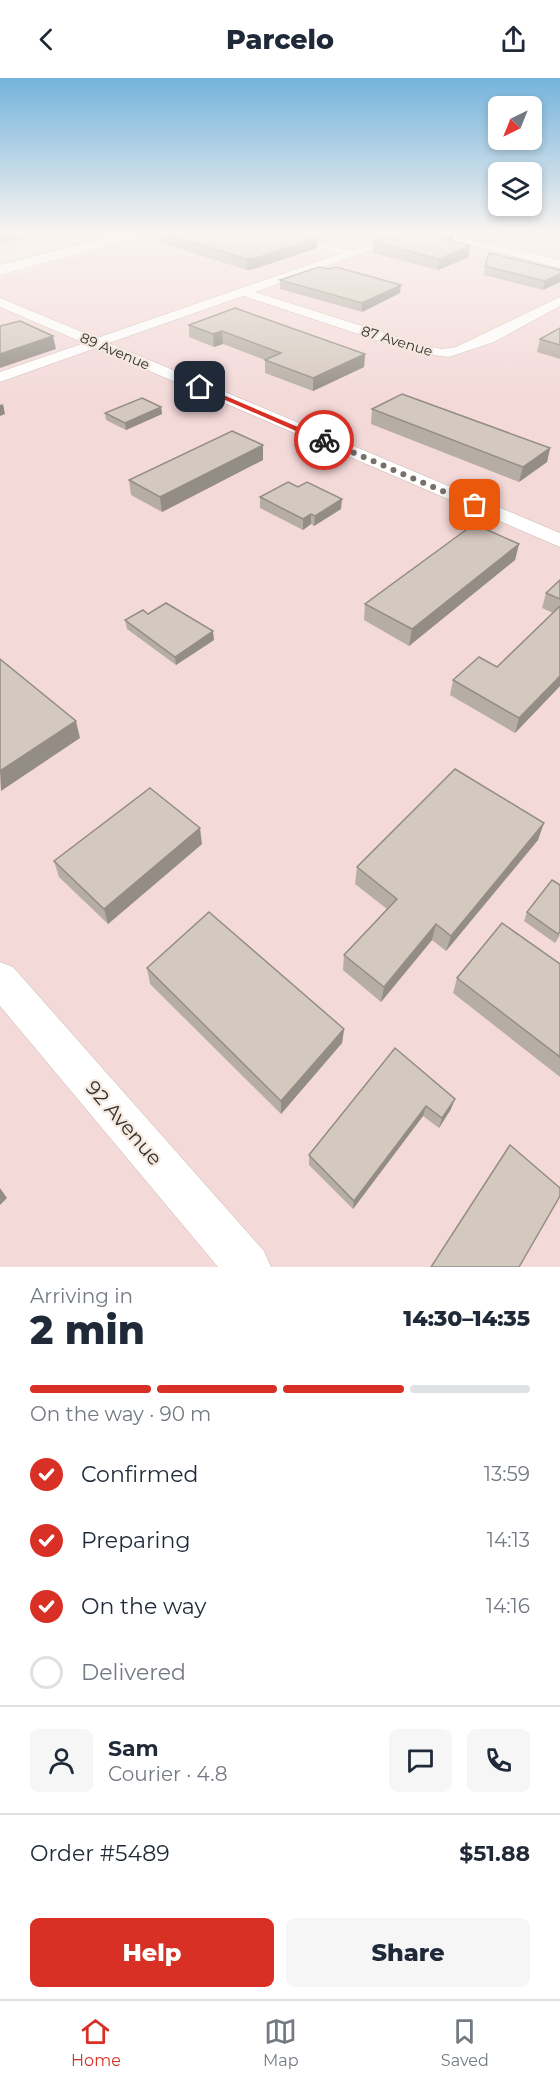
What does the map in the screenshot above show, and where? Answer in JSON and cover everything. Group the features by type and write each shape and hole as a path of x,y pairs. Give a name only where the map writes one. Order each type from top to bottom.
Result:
{"street":[{"path":"0,377 250,289"},
{"name":"87 Avenue","path":"243,292 421,350 448,353 473,345 560,301"},
{"name":"89 Avenue","path":"0,302 560,541"},
{"name":"92 Avenue","path":"0,979 248,1267"}],"shaded area":[{"path":"0,289 560,289 560,1267 0,1267"}],"building":[{"path":"314,289 391,289 362,303"},
{"path":"235,308 365,354 313,378 265,360 281,353 222,331 213,334 189,325"},
{"path":"20,321 53,336 0,354 0,326"},
{"path":"560,328 560,345 540,339"},
{"path":"402,394 550,448 523,467 372,409"},
{"path":"142,398 161,407 125,423 105,413"},
{"path":"232,431 263,445 160,497 129,480"},
{"path":"288,482 298,487 307,482 342,499 315,516 311,514 303,519 260,497"},
{"path":"474,524 519,544 412,629 365,604"},
{"path":"560,580 560,599 546,593"},
{"path":"166,603 213,631 175,657 125,620 143,610 148,614"},
{"path":"560,606 560,676 519,718 453,680 479,657 497,667"},
{"path":"0,659 76,721 0,771"},
{"path":"455,769 544,823 451,936 436,924 384,987 344,955 397,899 357,867"},
{"path":"150,788 200,828 104,909 54,861"},
{"path":"552,880 560,885 560,932 558,934 527,912"},
{"path":"209,912 344,1029 281,1101 147,968"},
{"path":"502,923 560,964 560,1057 457,978"},
{"path":"395,1048 455,1099 442,1118 426,1106 354,1201 309,1155"},
{"path":"510,1145 560,1188 560,1196 519,1267 431,1267"}],"way so far":[{"path":"324,440 475,505"}],"route":[{"path":"200,387 324,440"}]}
